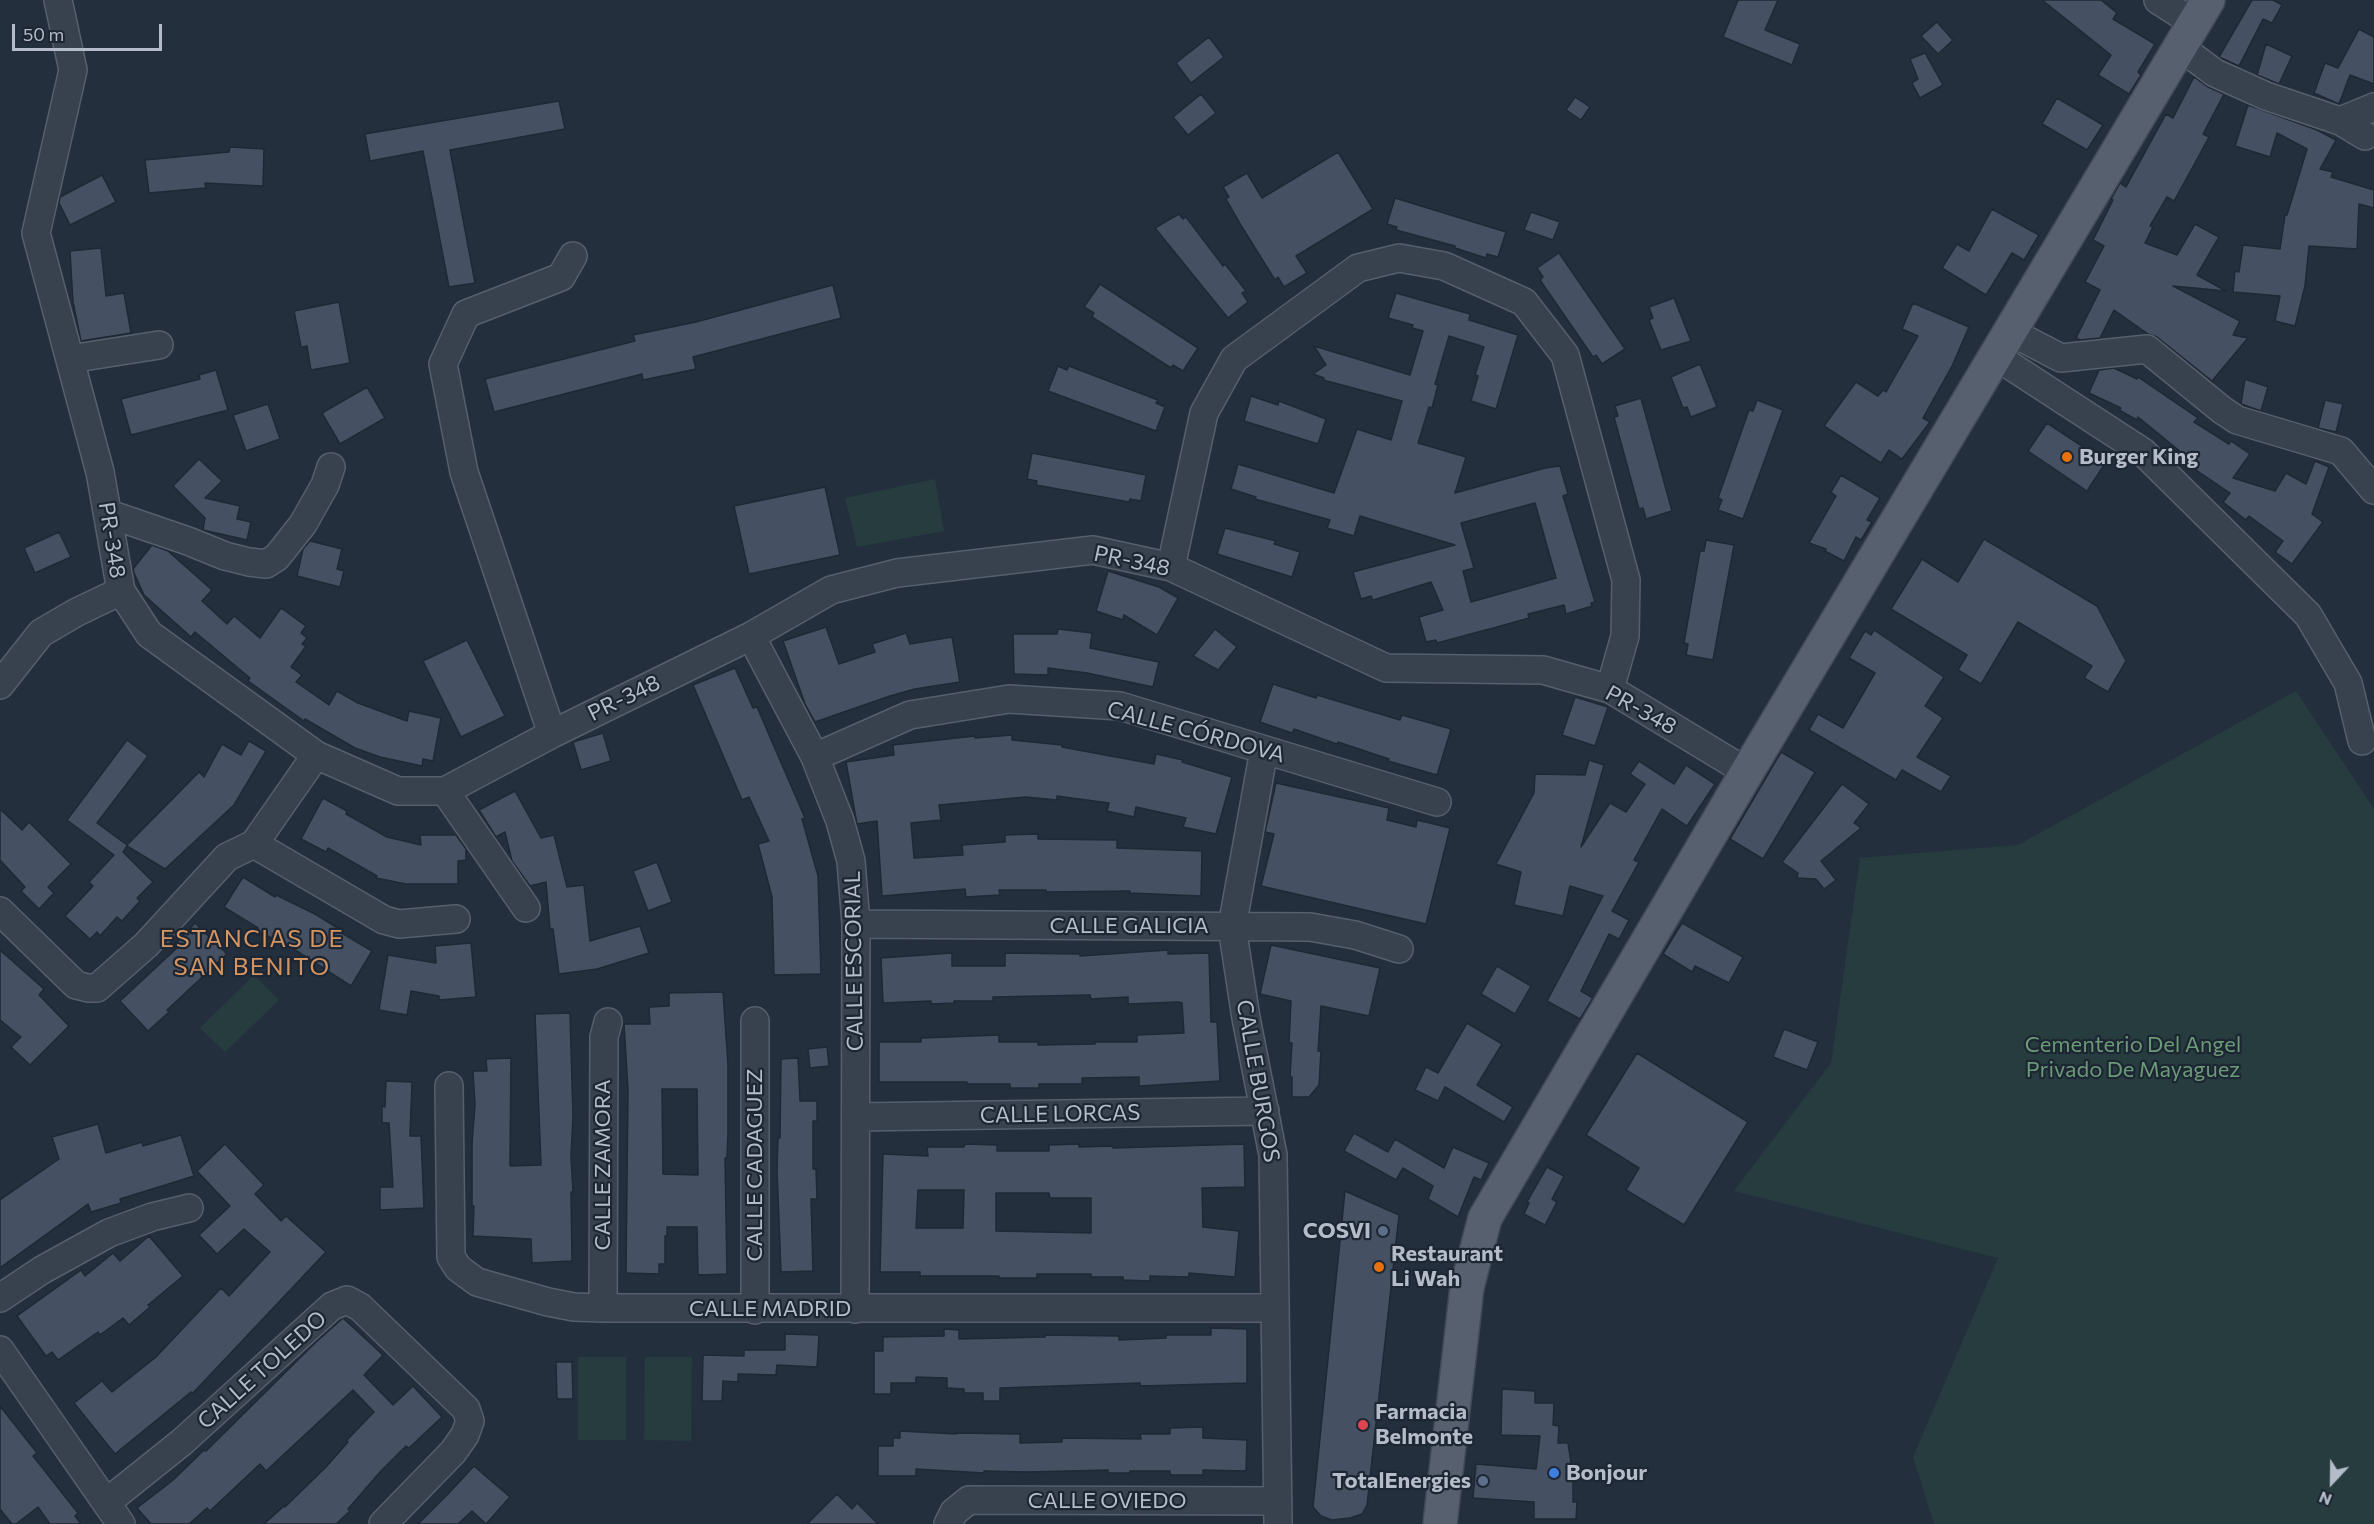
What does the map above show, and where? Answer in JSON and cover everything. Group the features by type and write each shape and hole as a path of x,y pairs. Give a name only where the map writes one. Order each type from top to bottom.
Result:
{"main road":[{"path":"1440,1524 1467,1287 1485,1218 1747,772 2194,23"}],"street":[{"name":"PR-348","path":"58,0 73,70 36,233 100,471 121,591 149,634 316,755 398,791 445,791 552,734 751,636 831,590 897,573 1093,549 1171,567 1386,668 1543,670 1610,689 1747,772"},
{"path":"2158,0 2194,23 2215,73 2266,96 2340,121 2365,136"},
{"path":"2340,121 2374,107"},
{"path":"552,734 464,472 442,364 466,314 561,277 573,256"},
{"path":"1171,567 1204,413 1234,359 1358,268 1399,258 1444,266 1524,302 1565,355 1626,580 1625,636 1610,689"},
{"path":"2002,343 2061,358 2147,349 2237,420 2341,451 2374,490"},
{"path":"2002,343 2143,452 2308,615 2348,683 2362,741"},
{"path":"70,359 159,345"},
{"path":"109,514 160,530 225,556 266,564 277,557 303,524 325,485 331,467"},
{"path":"0,685 41,633 76,612 121,591"},
{"name":"CALLE ESCORIAL","path":"751,636 815,757 840,821 851,861 856,924 855,1309"},
{"name":"CALLE CÓRDOVA","path":"815,757 910,715 1009,699 1120,706 1437,802"},
{"name":"CALLE BURGOS","path":"1264,750 1232,927 1246,1018 1273,1155 1277,1512"},
{"path":"0,911 76,985 98,988 146,945 227,857 254,844 316,755"},
{"path":"445,791 526,908"},
{"path":"254,844 384,920 399,924 456,920"},
{"name":"CALLE GALICIA","path":"856,924 1310,927 1355,935 1399,949"},
{"name":"CALLE CADAGUEZ","path":"755,1021 755,1310"},
{"name":"CALLE ZAMORA","path":"603,1308 604,1037 608,1022"},
{"name":"CALLE MADRID","path":"449,1086 451,1257 458,1268 477,1282 497,1288 565,1305 603,1308 755,1310 1274,1308"},
{"name":"CALLE LORCAS","path":"856,1117 1265,1111"},
{"path":"0,1298 42,1270 109,1233 152,1217 189,1208"},
{"name":"CALLE TOLEDO","path":"114,1513 182,1442 332,1306 346,1300 360,1307 466,1409 470,1421 465,1435 453,1452 383,1524"},
{"path":"0,1350 114,1513"},
{"name":"CALLE OVIEDO","path":"948,1524 954,1512 969,1500 1277,1512"}],"green space":[{"path":"935,479 944,531 857,547 845,498"},
{"name":"Cementerio Del Angel Privado De Mayaguez","path":"2296,691 2374,809 2374,1524 1934,1524 1913,1457 1998,1258 1734,1191 1831,1063 1860,858 2018,845"},
{"path":"254,975 279,1000 225,1052 200,1028"},
{"path":"578,1357 626,1357 626,1440 578,1440"},
{"path":"645,1357 692,1357 691,1441 644,1440"}],"building":[{"path":"1738,0 1778,0 1765,30 1800,44 1792,65 1723,37"},
{"path":"2042,0 2101,0 2117,13 2113,19 2155,44 2138,72 2141,75 2129,94 2098,75 2111,55"},
{"path":"2252,0 2273,0 2282,5 2272,23 2263,19 2239,66 2219,57"},
{"path":"1937,22 1953,40 1938,54 1921,36"},
{"path":"2359,29 2374,37 2374,84 2350,75 2339,104 2314,93 2325,63 2338,68"},
{"path":"1209,37 1224,57 1191,83 1176,63"},
{"path":"2266,44 2292,56 2279,84 2257,75"},
{"path":"1925,53 1943,85 1920,98 1912,83 1918,79 1910,59"},
{"path":"2194,77 2224,94 2203,134 2209,137 2174,201 2167,197 2150,226 2153,227 2145,243 2177,255 2195,224 2219,237 2197,275 2226,291 2173,286 2240,321 2233,335 2248,338 2212,381 2157,337 2148,334 2114,310 2100,338 2080,340 2076,338 2100,290 2085,282 2104,246 2093,240 2113,200 2111,199 2120,183 2126,187 2166,114 2173,118"},
{"path":"1201,94 1216,113 1188,135 1173,117"},
{"path":"1575,97 1590,107 1581,120 1566,110"},
{"path":"2057,98 2103,125 2087,150 2042,124"},
{"path":"559,101 565,129 450,150 475,283 449,287 423,151 370,161 365,134"},
{"path":"2248,105 2317,130 2336,140 2320,169 2333,172 2331,177 2374,190 2374,208 2359,204 2357,249 2309,246 2305,286 2295,326 2275,321 2280,296 2233,292 2235,271 2239,272 2243,245 2280,249 2285,215 2287,215 2307,149 2277,133 2270,157 2235,146"},
{"path":"230,147 264,149 263,186 205,183 206,188 149,193 145,160 229,152"},
{"path":"1338,152 1373,209 1296,256 1307,273 1284,287 1278,277 1275,280 1242,227 1226,199 1229,197 1223,187 1247,173 1262,198"},
{"path":"102,175 116,202 70,225 59,203 60,197"},
{"path":"1395,198 1506,232 1498,257 1487,254 1486,258 1455,248 1455,246 1396,230 1397,227 1387,224"},
{"path":"1992,209 2039,235 2024,260 2012,253 1986,295 1942,268 1957,244 1969,251"},
{"path":"1531,212 1560,222 1553,240 1524,230"},
{"path":"1179,214 1183,219 1186,217 1223,266 1225,264 1246,291 1242,293 1248,302 1228,318 1155,228"},
{"path":"101,248 106,296 124,293 131,333 81,341 73,302 70,251"},
{"path":"1559,253 1625,349 1602,364 1596,355 1593,357 1540,280 1543,277 1537,268"},
{"path":"1100,284 1198,348 1183,371 1173,365 1171,368 1092,317 1094,313 1084,307"},
{"path":"833,285 841,318 693,357 696,369 643,380 642,374 494,412 485,379 635,341 633,335 696,322"},
{"path":"1396,293 1470,314 1469,320 1518,335 1496,409 1471,401 1478,376 1475,375 1484,347 1449,336 1435,384 1438,385 1432,408 1429,407 1418,443 1466,457 1455,493 1560,466 1568,494 1563,496 1595,602 1591,603 1592,606 1566,614 1564,605 1528,614 1529,618 1497,627 1437,643 1436,640 1426,642 1419,617 1443,610 1431,582 1373,600 1371,596 1361,599 1353,572 1455,545 1360,516 1354,536 1327,528 1330,520 1255,499 1256,497 1231,489 1238,464 1334,493 1357,429 1391,440 1402,401 1323,380 1324,378 1313,374 1326,365 1314,346 1410,375 1423,331 1412,328 1413,325 1388,318","holes":["1535,503 1556,578 1471,602 1463,571 1474,568 1461,523"]},
{"path":"1674,298 1691,341 1661,350 1649,320 1653,318 1649,307"},
{"path":"339,302 350,363 311,370 307,346 301,347 294,311"},
{"path":"1913,303 1969,327 1952,366 1923,418 1930,422 1902,459 1889,450 1881,463 1824,426 1856,382 1878,396 1883,390 1886,392 1918,336 1902,329"},
{"path":"1700,364 1717,407 1691,417 1687,407 1683,408 1671,377"},
{"path":"1058,366 1067,370 1069,366 1158,400 1156,403 1165,407 1156,431 1048,391"},
{"path":"2114,368 2137,379 2138,377 2198,418 2194,422 2229,444 2231,441 2250,454 2233,478 2275,491 2286,473 2306,484 2315,461 2329,467 2312,514 2323,522 2292,564 2275,552 2283,541 2249,516 2246,520 2223,502 2230,493 2196,470 2198,467 2138,417 2137,420 2119,410 2121,408 2089,393 2099,370"},
{"path":"216,370 228,410 131,435 121,399 200,379 199,375"},
{"path":"2245,379 2268,387 2261,411 2241,404"},
{"path":"367,387 385,418 340,444 322,413"},
{"path":"1251,396 1278,405 1279,401 1326,419 1318,444 1244,421"},
{"path":"1641,398 1672,511 1646,519 1643,508 1639,509 1614,417 1618,416 1615,406"},
{"path":"1757,400 1783,410 1743,519 1718,510 1722,500 1718,498 1749,410 1753,411"},
{"path":"2325,400 2343,404 2336,432 2318,428"},
{"path":"268,404 280,439 246,451 233,415"},
{"name":"Burger King","path":"2047,423 2106,462 2087,491 2028,451"},
{"path":"1032,453 1146,475 1141,501 1130,499 1129,502 1036,485 1037,481 1027,479"},
{"path":"199,459 222,481 205,498 240,506 237,519 251,522 247,540 203,530 205,518 173,486"},
{"path":"1841,475 1880,498 1867,520 1872,522 1861,540 1856,537 1844,561 1825,551 1826,549 1809,543 1836,496 1831,492"},
{"path":"825,487 840,555 749,574 734,506"},
{"path":"1225,528 1276,541 1274,544 1300,552 1292,577 1217,554"},
{"path":"59,532 71,557 35,573 24,548"},
{"path":"1984,539 2097,606 2126,661 2108,692 2084,678 2092,666 2018,622 1981,684 1958,670 1967,655 1891,609 1922,559 1958,582"},
{"path":"1706,540 1734,545 1713,660 1686,655 1688,644 1684,643 1700,551 1704,551"},
{"path":"310,541 342,549 337,569 344,571 340,587 297,576 303,549"},
{"path":"152,545 168,551 212,590 202,601 227,624 234,616 260,638 281,608 306,626 301,633 307,638 302,644 306,646 291,667 302,675 296,682 329,705 337,691 358,703 407,721 409,711 441,718 433,761 423,759 422,766 380,757 355,748 305,719 304,721 248,681 250,678 195,632 191,637 144,595 133,569"},
{"path":"1108,571 1159,587 1178,598 1157,635 1124,615 1123,620 1096,611"},
{"path":"826,627 839,664 875,652 872,644 906,633 910,644 952,637 960,682 915,689 815,722 805,704 783,641"},
{"path":"1058,629 1092,633 1090,648 1159,662 1153,687 1087,673 1048,668 1048,675 1014,674 1013,634 1057,634"},
{"path":"1215,629 1237,647 1218,670 1193,656"},
{"path":"1874,630 1944,677 1925,706 1943,718 1917,757 1951,776 1941,792 1902,770 1896,780 1809,730 1818,714 1843,728 1875,673 1849,658 1865,631 1871,635"},
{"path":"467,640 505,716 461,737 423,661"},
{"path":"735,668 753,708 757,707 805,818 802,819 818,876 821,974 774,975 772,897 758,844 769,841 749,797 742,800 693,685"},
{"path":"1273,684 1400,720 1402,715 1451,729 1437,775 1388,761 1389,759 1338,742 1337,744 1294,729 1292,733 1260,722"},
{"path":"1575,697 1608,707 1595,746 1562,735"},
{"path":"603,733 611,761 581,770 573,742"},
{"path":"1012,735 1012,740 1062,745 1062,747 1154,764 1156,754 1183,760 1182,762 1232,777 1216,834 1183,827 1186,818 1136,807 1134,817 1107,811 1109,803 1057,796 1057,800 1026,797 939,805 941,820 911,823 914,858 963,855 962,845 1005,842 1005,835 1038,834 1038,839 1117,840 1117,848 1202,851 1201,896 1130,893 1130,891 999,890 1000,895 966,897 965,889 882,896 877,821 857,824 846,762 894,755 893,745 975,736 975,738"},
{"path":"127,740 148,756 97,823 127,845 199,772 204,777 222,744 241,755 249,741 266,751 234,805 165,869 127,846 123,852 153,882 137,898 140,901 122,921 117,917 100,936 97,932 90,939 65,916 93,886 89,882 114,855 67,820"},
{"path":"1781,752 1815,772 1763,859 1730,839"},
{"path":"1589,760 1604,765 1581,847 1610,803 1626,812 1645,784 1630,774 1639,761 1674,784 1686,765 1715,784 1687,826 1662,809 1634,860 1639,862 1612,911 1629,920 1619,939 1609,934 1581,991 1593,998 1580,1019 1547,1001 1603,896 1570,886 1563,916 1514,905 1521,872 1496,864 1534,793 1535,774 1585,775"},
{"path":"1276,783 1389,808 1387,820 1416,827 1417,820 1450,828 1426,924 1261,886 1274,834 1265,832"},
{"path":"1842,784 1869,804 1854,823 1861,828 1821,861 1836,880 1824,889 1816,879 1797,878 1798,873 1782,862"},
{"path":"515,791 541,838 554,835 567,887 584,885 590,941 640,926 649,953 597,969 559,974 553,929 550,929 546,882 530,886 512,861 505,832 496,837 479,810"},
{"path":"323,798 387,837 421,845 420,835 456,835 466,849 466,860 458,861 458,884 406,884 376,878 377,876 328,848 326,852 301,839"},
{"path":"0,809 22,830 29,822 71,864 48,887 54,893 39,909 21,891 25,887 0,860"},
{"path":"657,862 672,902 648,911 633,871"},
{"path":"243,877 275,897 276,895 315,914 372,951 351,986 292,948 257,931 258,928 224,907"},
{"path":"195,923 227,954 148,1031 120,1001 178,947 175,944"},
{"path":"1682,923 1743,957 1729,983 1695,966 1692,972 1663,954"},
{"path":"471,943 476,997 439,1000 439,996 411,991 407,1015 379,1010 388,955 436,963 435,946"},
{"path":"1271,945 1380,968 1369,1016 1321,1006 1318,1051 1321,1051 1319,1085 1309,1097 1292,1097 1292,1077 1290,1077 1292,1043 1289,1043 1291,1001 1260,994"},
{"path":"0,950 44,989 39,995 69,1026 30,1065 11,1047 21,1037 0,1020"},
{"path":"1168,950 1168,954 1209,953 1211,1022 1217,1022 1220,1081 1139,1086 1139,1077 1082,1078 1082,1084 1039,1084 1039,1088 1010,1088 1010,1084 967,1084 967,1082 879,1082 879,1042 921,1042 921,1038 999,1035 999,1042 1038,1042 1038,1045 1095,1044 1095,1042 1137,1042 1137,1035 1184,1033 1182,1003 1128,1004 1128,997 1091,999 1090,995 993,997 993,1001 954,1001 954,1003 931,1004 931,1001 883,1003 881,958 952,953 952,966 1005,966 1005,953 1080,954 1080,956"},
{"path":"1497,966 1531,986 1515,1014 1481,994"},
{"path":"723,992 728,1065 728,1133 727,1158 725,1158 727,1274 698,1275 697,1227 667,1227 665,1264 659,1264 659,1274 626,1273 628,1090 624,1024 650,1024 649,1007 669,1006 669,993","holes":["662,1089 697,1089 698,1175 663,1174"]},
{"path":"570,1013 573,1117 572,1261 532,1263 531,1239 473,1236 472,1144 475,1105 473,1071 487,1071 486,1059 511,1058 510,1166 541,1165 535,1014"},
{"path":"1467,1023 1502,1044 1477,1085 1513,1107 1504,1122 1445,1087 1438,1101 1415,1090 1426,1067 1438,1073"},
{"path":"1784,1029 1818,1042 1807,1070 1773,1057"},
{"path":"827,1047 829,1066 810,1068 808,1049"},
{"path":"1637,1053 1748,1122 1684,1225 1626,1190 1639,1168 1586,1135"},
{"path":"798,1058 800,1101 817,1101 817,1121 813,1121 813,1169 816,1169 817,1199 811,1199 813,1271 781,1272 777,1169 778,1138 780,1138 781,1059"},
{"path":"386,1081 412,1082 410,1136 421,1136 424,1208 380,1210 380,1187 393,1187 389,1123 382,1123"},
{"path":"98,1124 106,1153 142,1142 143,1146 181,1135 194,1176 120,1199 121,1203 91,1212 88,1204 0,1268 0,1200 59,1159 52,1137"},
{"path":"1354,1133 1388,1152 1395,1139 1444,1168 1453,1147 1489,1163 1481,1180 1474,1177 1458,1217 1428,1199 1433,1186 1403,1168 1396,1180 1344,1151"},
{"path":"225,1144 264,1185 255,1194 281,1221 286,1216 326,1252 193,1393 191,1392 115,1454 74,1403 102,1381 112,1392 156,1357 221,1288 229,1296 270,1252 244,1229 217,1254 199,1235 230,1206 197,1171"},
{"path":"965,1144 997,1145 997,1151 1049,1151 1049,1145 1079,1144 1079,1147 1113,1146 1113,1148 1244,1144 1245,1187 1202,1188 1203,1227 1239,1231 1235,1277 1189,1273 1189,1277 1150,1276 1150,1281 1123,1280 1123,1277 1091,1277 1091,1274 1037,1274 1037,1278 999,1278 999,1276 920,1276 920,1272 880,1272 883,1154 928,1156 927,1147 964,1147","holes":["918,1190 964,1190 963,1228 916,1228","996,1193 1049,1193 1050,1198 1091,1198 1091,1233 996,1231"]},
{"path":"1547,1167 1564,1176 1552,1199 1557,1202 1545,1225 1524,1214 1529,1203 1527,1202"},
{"path":"1345,1191 1399,1215 1367,1505 1362,1514 1332,1520 1321,1516 1313,1507"},
{"path":"149,1236 183,1276 148,1305 150,1307 129,1325 123,1318 100,1335 98,1332 58,1360 52,1352 46,1356 17,1316 81,1270 85,1276 113,1253 120,1261"},
{"path":"343,1318 383,1355 364,1375 393,1405 413,1386 442,1417 409,1448 406,1446 380,1472 348,1509 350,1511 336,1524 264,1524 326,1467 348,1442 346,1441 374,1412 353,1390 266,1471 260,1464 210,1511 207,1508 189,1524 151,1524 137,1508 172,1481 204,1450 206,1451"},
{"path":"1211,1328 1247,1329 1247,1383 1140,1386 1140,1383 1000,1388 1000,1401 983,1401 983,1393 964,1393 964,1389 947,1388 947,1378 916,1377 916,1383 891,1383 891,1394 874,1394 874,1351 883,1351 883,1337 944,1336 944,1329 959,1330 959,1339 1045,1337 1045,1335 1119,1336 1119,1340 1166,1338 1166,1335 1211,1335"},
{"path":"785,1334 819,1335 817,1367 777,1365 776,1375 738,1374 738,1382 723,1381 722,1401 702,1401 703,1355 744,1356 744,1350 785,1350"},
{"path":"556,1362 572,1362 573,1399 557,1399"},
{"path":"1502,1389 1535,1391 1535,1403 1554,1403 1553,1425 1559,1426 1558,1443 1568,1443 1573,1477 1573,1502 1577,1502 1576,1519 1534,1519 1534,1502 1473,1498 1476,1464 1536,1469 1540,1436 1501,1435"},
{"path":"0,1406 37,1453 33,1456 78,1513 75,1516 81,1524 50,1524 38,1507 16,1524 12,1524 0,1509"},
{"path":"1203,1427 1203,1438 1247,1440 1246,1471 1203,1470 1203,1475 1170,1475 1170,1471 1108,1473 1108,1470 984,1471 984,1473 916,1469 916,1476 878,1476 878,1446 893,1446 893,1438 900,1438 900,1431 1020,1434 1020,1443 1062,1442 1062,1438 1141,1439 1140,1434 1170,1434 1170,1428"},
{"path":"474,1466 510,1497 486,1524 472,1511 458,1524 418,1524 448,1494"},
{"path":"837,1494 852,1509 857,1503 878,1524 807,1524"}],"place":[{"name":"Burger King","path":"2067,457"},
{"name":"COSVI","path":"1383,1231"},
{"name":"Restaurant Li Wah","path":"1379,1267"},
{"name":"Farmacia Belmonte","path":"1363,1425"},
{"name":"Bonjour","path":"1554,1473"},
{"name":"TotalEnergies","path":"1483,1481"}],"district":[{"name":"ESTANCIAS DE SAN BENITO","path":"252,953"}]}
